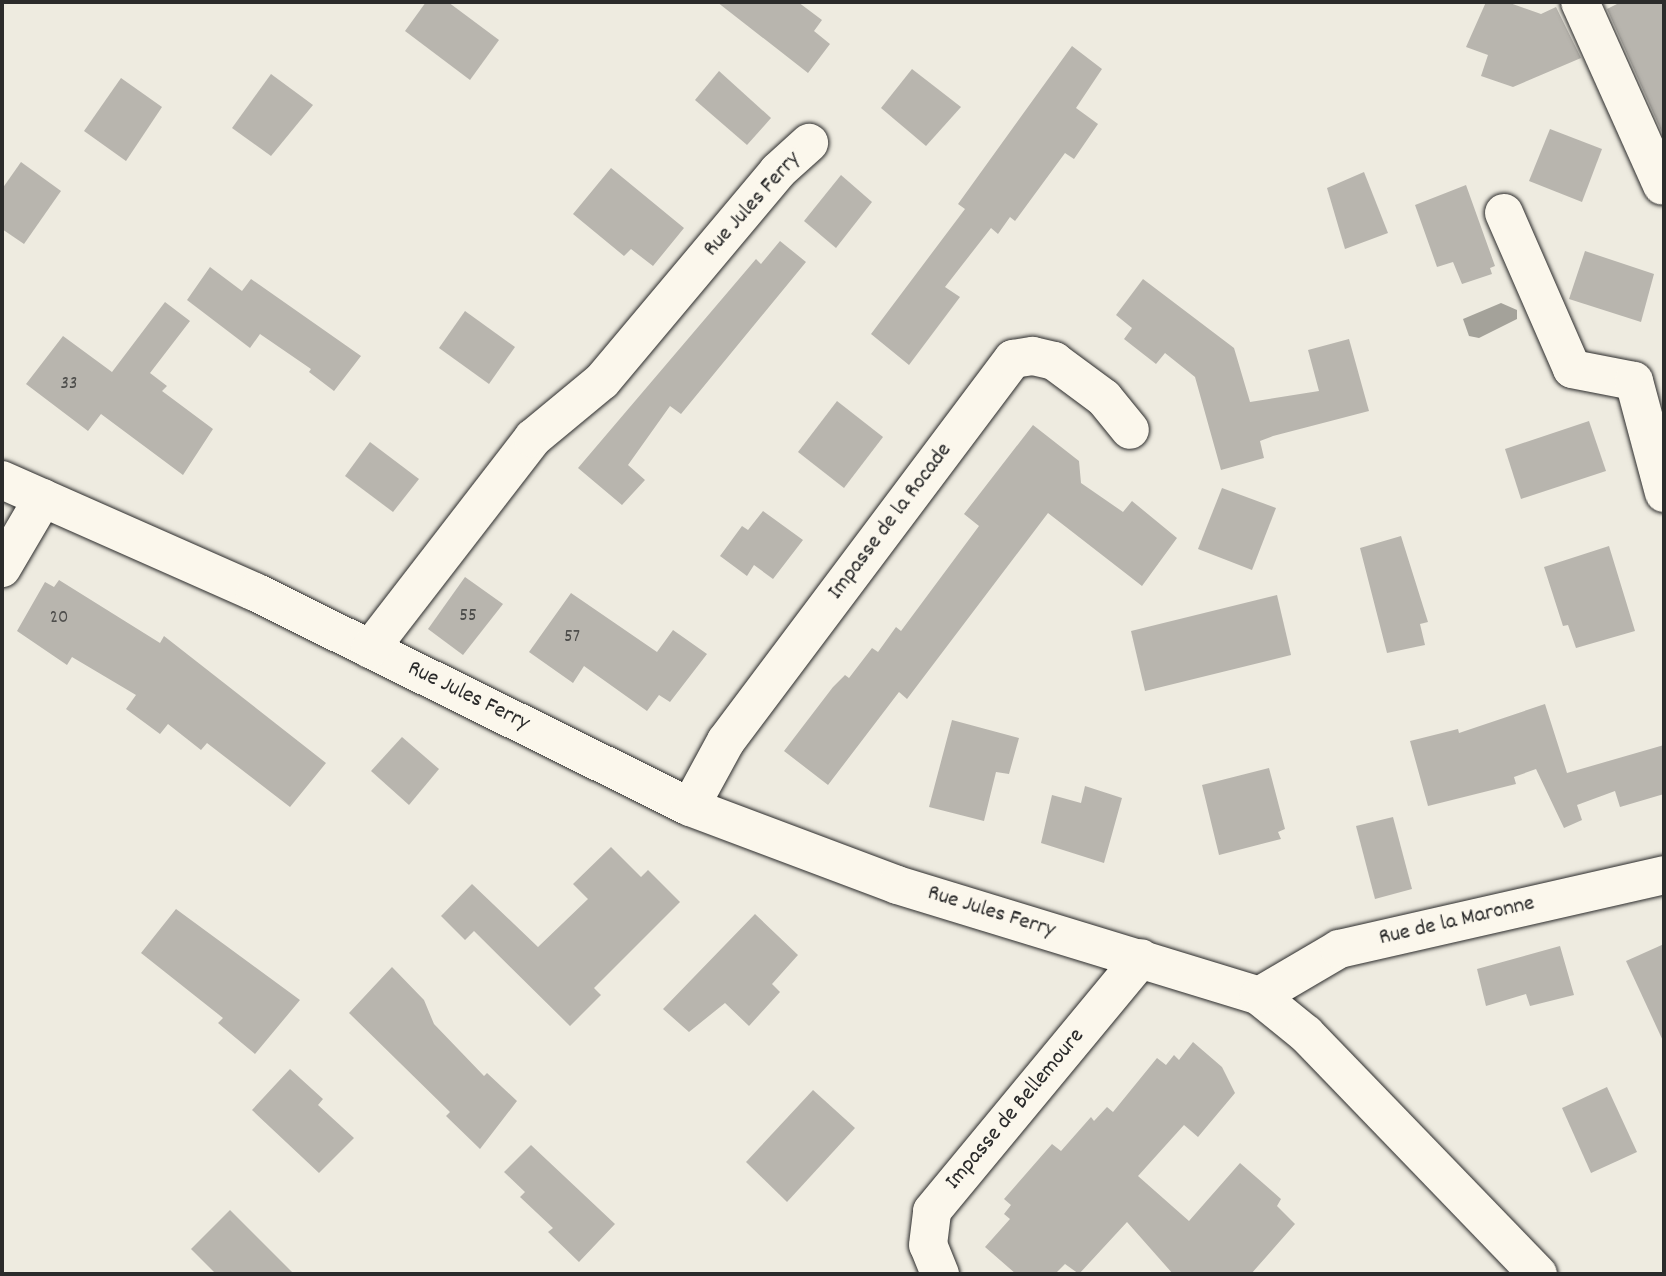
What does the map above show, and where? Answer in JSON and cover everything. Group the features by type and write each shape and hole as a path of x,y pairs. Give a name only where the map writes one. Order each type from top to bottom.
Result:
{"street":[{"path":"1580,2 1662,185"},
{"name":"Rue Jules Ferry","path":"370,649 533,438 602,381 778,171 809,143"},
{"path":"1504,214 1572,369 1634,381 1664,493"},
{"name":"Impasse de la Rocade","path":"690,807 726,741 1013,359 1033,356 1054,361 1104,398 1130,430"},
{"name":"Rue Jules Ferry","path":"2,480 370,649 690,807 897,885 1259,996 1306,1034 1538,1274"},
{"path":"2,568 43,498"},
{"name":"Rue de la Maronne","path":"1259,996 1339,949 1664,875"},
{"name":"Impasse de Bellemoure","path":"940,1274 928,1245 932,1211 1141,958"}],"shaded area":[{"path":"1501,303 1517,310 1517,319 1479,338 1469,336 1463,319"}],"building":[{"path":"426,2 448,2 499,40 470,80 405,31"},
{"path":"717,2 798,2 822,20 814,31 830,44 808,73"},
{"path":"1486,2 1507,2 1541,14 1556,7 1581,58 1513,87 1481,76 1488,55 1466,47"},
{"path":"1621,2 1664,2 1664,137 1607,9"},
{"path":"1072,46 1102,69 1076,108 1098,124 1074,159 1065,153 1015,221 1010,217 998,234 991,228 945,287 960,297 909,365 871,334 965,209 958,204"},
{"path":"912,69 961,107 926,146 881,108"},
{"path":"719,71 771,118 747,145 695,100"},
{"path":"271,74 313,105 271,156 232,128"},
{"path":"121,78 162,107 126,161 84,131"},
{"path":"1550,129 1602,149 1582,202 1529,181"},
{"path":"21,162 61,191 24,244 2,229 2,189"},
{"path":"611,168 684,228 653,266 631,249 624,256 573,214"},
{"path":"1364,172 1388,233 1345,249 1327,188"},
{"path":"841,175 872,202 836,248 804,221"},
{"path":"1466,185 1495,266 1490,268 1492,274 1462,284 1453,262 1437,267 1415,205"},
{"path":"780,241 806,262 681,414 670,406 628,465 645,480 622,505 578,468 756,259 761,264"},
{"path":"1585,251 1654,274 1641,322 1569,299"},
{"path":"210,267 242,291 251,279 361,356 334,391 309,372 311,369 260,334 250,348 187,300"},
{"path":"1143,279 1234,348 1250,402 1319,391 1308,350 1349,339 1369,411 1260,441 1264,458 1221,470 1195,377 1165,353 1156,364 1124,339 1132,328 1116,315"},
{"path":"165,302 190,321 150,373 167,386 162,391 213,429 183,475 101,414 88,431 26,384 63,336 112,372"},
{"path":"465,311 515,347 489,384 439,348"},
{"path":"837,401 883,437 844,488 798,452"},
{"path":"1589,421 1606,471 1521,499 1505,449"},
{"path":"1033,425 1079,461 1081,483 1123,512 1132,501 1177,538 1142,586 1048,513 907,699 899,692 828,785 784,751 833,687 845,675 849,678 872,648 878,652 896,627 901,631 979,526 964,514"},
{"path":"370,442 419,479 393,512 345,476"},
{"path":"1222,488 1276,508 1252,570 1198,549"},
{"path":"763,511 803,540 773,579 754,565 747,576 720,556 742,526 748,530"},
{"path":"1401,536 1428,622 1420,624 1425,645 1387,653 1360,548"},
{"path":"1609,546 1635,631 1576,648 1568,625 1563,626 1544,567"},
{"path":"465,577 503,604 463,655 428,629"},
{"path":"59,580 160,643 164,636 326,763 290,807 207,743 201,750 168,724 160,734 126,709 136,695 72,657 67,665 17,631 45,582 54,587"},
{"path":"571,593 657,652 673,630 707,654 670,702 659,695 647,711 584,666 573,683 529,652"},
{"path":"1277,595 1291,655 1145,691 1131,631"},
{"path":"1545,704 1567,773 1664,745 1664,794 1620,807 1615,791 1577,805 1582,820 1564,828 1536,769 1514,777 1516,784 1428,806 1410,741 1458,729 1459,733"},
{"path":"952,720 1019,738 1009,774 996,772 984,821 929,807"},
{"path":"402,737 439,769 409,805 371,771"},
{"path":"1269,768 1285,829 1278,832 1281,839 1219,855 1202,785"},
{"path":"1085,786 1122,798 1104,863 1041,843 1052,795 1081,803"},
{"path":"1393,817 1412,889 1375,899 1356,826"},
{"path":"611,847 641,877 648,870 680,902 594,988 601,995 570,1026 474,931 465,940 441,916 472,884 538,947 588,899 573,884"},
{"path":"176,909 300,1000 255,1054 218,1023 223,1018 141,953"},
{"path":"755,914 798,955 772,984 780,992 749,1026 725,1003 689,1032 663,1009"},
{"path":"1664,944 1664,1043 1626,961"},
{"path":"1560,946 1574,995 1530,1006 1526,994 1486,1006 1477,969"},
{"path":"392,967 424,1000 434,1024 484,1076 487,1073 517,1101 480,1149 446,1116 450,1112 349,1013"},
{"path":"1193,1042 1222,1067 1235,1093 1198,1137 1184,1125 1138,1176 1189,1221 1240,1163 1281,1199 1277,1206 1295,1224 1251,1274 1173,1274 1127,1222 1079,1274 1065,1264 1055,1274 1016,1274 985,1247 1010,1219 1004,1214 1011,1205 1004,1199 1052,1144 1061,1151 1091,1117 1094,1121 1107,1107 1113,1112 1157,1058 1166,1065 1174,1055 1179,1060"},
{"path":"290,1069 323,1099 318,1105 354,1138 319,1173 252,1110"},
{"path":"1607,1087 1637,1152 1591,1173 1562,1108"},
{"path":"813,1090 855,1128 787,1202 746,1162"},
{"path":"531,1145 615,1224 579,1262 548,1232 553,1228 520,1197 525,1192 504,1172"},
{"path":"230,1210 294,1274 216,1274 191,1249"}]}
